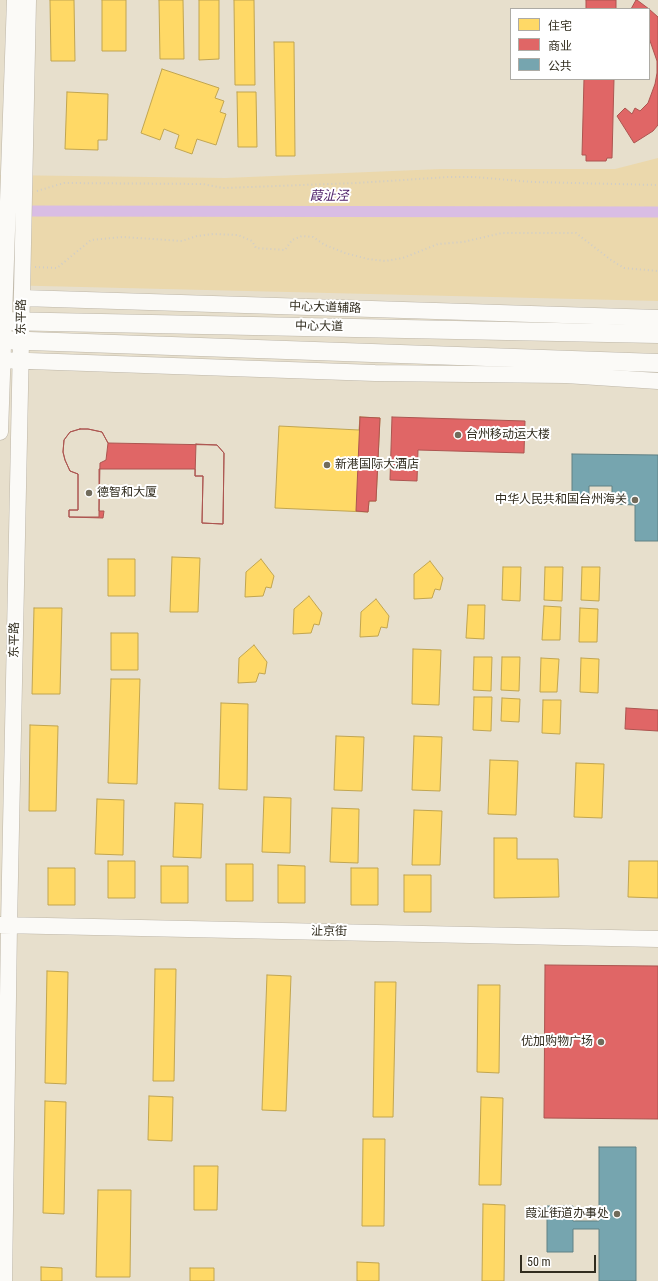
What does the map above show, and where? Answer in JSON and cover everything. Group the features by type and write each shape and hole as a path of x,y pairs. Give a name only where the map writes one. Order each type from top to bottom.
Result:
{"main road":[{"name":"东平路","path":"0,432 1,321 11,125 15,0"},
{"name":"东平路","path":"4,1281 4,925 21,361 28,0"},
{"path":"1,321 22,298"},
{"name":"中心大道辅路","path":"22,298 658,318"},
{"name":"中心大道","path":"1,321 658,334"},
{"name":"中心大道","path":"638,334 658,325"},
{"name":"中心大道","path":"1,340 658,363"},
{"path":"1,360 21,341"},
{"path":"1,360 375,373 566,375 658,381"},
{"name":"中心大道","path":"626,362 658,376"},
{"name":"沚京街","path":"4,925 658,939"}],"path":[{"path":"24,196 64,183 203,184 223,188 356,183 449,177 658,185"},
{"path":"23,267 57,268 91,240 123,237 182,240 213,234 238,235 252,241 256,248 285,250 292,240 302,236 313,237 325,245 345,253 368,259 385,261 403,258 438,244 463,242 502,233 576,233 624,268 658,271"}],"shaded area":[{"path":"658,158 658,301 0,285 0,175 225,178 441,169 615,169"}],"building: 住宅":[{"path":"50,0 74,0 75,61 51,61"},
{"path":"102,0 126,0 126,51 102,51"},
{"path":"159,0 183,0 184,59 160,59"},
{"path":"199,0 219,0 219,59 199,60"},
{"path":"234,0 254,0 255,85 235,85"},
{"path":"274,42 294,42 295,156 276,156"},
{"path":"162,69 219,88 215,98 224,101 220,112 226,114 216,145 197,139 192,154 175,148 179,135 164,129 160,140 141,133"},
{"path":"67,92 108,94 107,140 98,140 98,150 65,149"},
{"path":"237,92 256,92 257,147 238,147"},
{"name":"新港国际大酒店","path":"360,417 380,418 376,501 369,501 368,512 275,508 279,426 359,430"},
{"path":"172,557 200,558 198,612 170,612"},
{"path":"108,559 135,559 135,596 108,596"},
{"path":"261,559 274,576 271,588 266,587 263,596 245,597 246,572"},
{"path":"430,561 443,578 440,590 435,589 432,598 414,599 414,574"},
{"path":"503,567 521,567 520,601 502,600"},
{"path":"545,567 563,567 562,601 544,600"},
{"path":"582,567 600,567 599,601 581,600"},
{"path":"309,596 322,613 319,625 314,624 311,633 293,634 294,609"},
{"path":"376,599 389,616 387,628 381,627 378,636 360,637 361,612"},
{"path":"468,605 485,605 484,639 466,638"},
{"path":"544,606 561,607 560,640 542,640"},
{"path":"34,608 62,608 60,694 32,694"},
{"path":"580,608 598,609 597,642 579,642"},
{"path":"111,633 138,633 138,670 111,670"},
{"path":"254,645 267,662 265,674 259,673 256,682 238,683 239,658"},
{"path":"413,649 441,650 439,705 412,704"},
{"path":"474,657 492,657 491,691 473,690"},
{"path":"502,657 520,657 519,691 501,690"},
{"path":"541,658 559,659 557,692 540,692"},
{"path":"581,658 599,659 598,693 580,692"},
{"path":"111,679 140,679 137,784 108,783"},
{"path":"474,697 492,697 491,731 473,730"},
{"path":"502,698 520,699 519,722 501,721"},
{"path":"543,700 561,700 560,734 542,733"},
{"path":"221,703 248,704 247,790 219,789"},
{"path":"30,725 58,726 56,811 29,811"},
{"path":"336,736 364,737 362,791 334,790"},
{"path":"414,736 442,737 440,791 412,790"},
{"path":"490,760 518,761 516,815 488,814"},
{"path":"576,763 604,764 602,818 574,817"},
{"path":"264,797 291,798 290,853 262,852"},
{"path":"97,799 124,800 123,855 95,854"},
{"path":"175,803 203,804 201,858 173,857"},
{"path":"332,808 359,809 358,863 330,862"},
{"path":"414,810 442,811 440,865 412,865"},
{"path":"494,838 517,838 517,859 558,859 559,897 494,898"},
{"path":"108,861 135,861 135,898 108,898"},
{"path":"629,861 658,861 658,898 628,897"},
{"path":"226,864 253,864 253,901 226,901"},
{"path":"278,865 305,866 305,903 278,903"},
{"path":"161,866 188,866 188,903 161,903"},
{"path":"48,868 75,868 75,905 48,905"},
{"path":"351,868 378,868 378,905 351,905"},
{"path":"404,875 431,875 431,912 404,912"},
{"path":"155,969 176,969 174,1081 153,1081"},
{"path":"47,971 68,972 66,1084 45,1083"},
{"path":"267,975 291,976 286,1111 262,1110"},
{"path":"375,982 396,982 393,1117 373,1117"},
{"path":"478,985 500,985 499,1073 477,1072"},
{"path":"149,1096 173,1097 172,1141 148,1140"},
{"path":"481,1097 503,1098 501,1185 479,1185"},
{"path":"45,1101 66,1102 64,1214 43,1213"},
{"path":"363,1139 385,1139 384,1226 362,1226"},
{"path":"194,1166 218,1166 217,1210 194,1210"},
{"path":"98,1190 131,1190 130,1277 96,1277"},
{"path":"483,1204 505,1205 504,1281 482,1281"},
{"path":"357,1262 379,1263 379,1281 357,1281"},
{"path":"41,1267 62,1268 62,1281 41,1281"},
{"path":"190,1268 214,1268 214,1281 190,1281"}],"building: 商业":[{"path":"586,0 616,0 616,8 586,8"},
{"path":"637,0 648,8 632,8"},
{"path":"650,10 658,17 658,125 653,131 634,143 617,116 625,108 632,114 635,108 640,111 648,103 655,84 657,61 650,41"},
{"path":"584,80 614,80 612,158 607,158 606,161 586,161 586,155 582,155"},
{"path":"360,417 380,418 376,501 369,501 368,512 356,511"},
{"name":"台州移动运大楼","path":"392,417 525,421 524,453 418,450 417,481 390,480"},
{"name":"德智和大厦","path":"80,429 102,432 108,443 217,445 224,453 223,524 202,523 203,476 195,476 195,469 99,469 99,517 69,517 69,510 78,510 78,474 70,471 65,460 63,452 64,440 70,432"},
{"path":"80,429 102,432 108,443 106,460 100,463 99,511 104,511 103,518 69,517 69,510 78,510 78,474 70,471 65,460 63,452 64,440 70,432"},
{"path":"196,444 217,445 224,453 223,524 202,523 203,476 195,476"},
{"path":"614,462 656,462 655,503 613,502"},
{"path":"626,708 658,710 658,731 625,729"},
{"name":"优加购物广场","path":"545,965 658,966 658,1119 544,1118"}],"building: 公共":[{"name":"中华人民共和国台州海关","path":"572,454 658,455 658,541 635,541 635,505 612,504 612,486 589,486 589,496 572,495"},
{"name":"葭沚街道办事处","path":"599,1147 636,1147 636,1281 599,1281 599,1229 573,1229 573,1252 547,1252 547,1206 573,1206 573,1221 599,1221"}],"waterway":[{"name":"葭沚泾","path":"17,211 658,212"}],"place":[{"name":"台州移动运大楼","path":"458,435"},
{"name":"新港国际大酒店","path":"327,465"},
{"name":"德智和大厦","path":"89,493"},
{"name":"中华人民共和国台州海关","path":"635,500"},
{"name":"优加购物广场","path":"601,1042"},
{"name":"葭沚街道办事处","path":"617,1214"}]}
